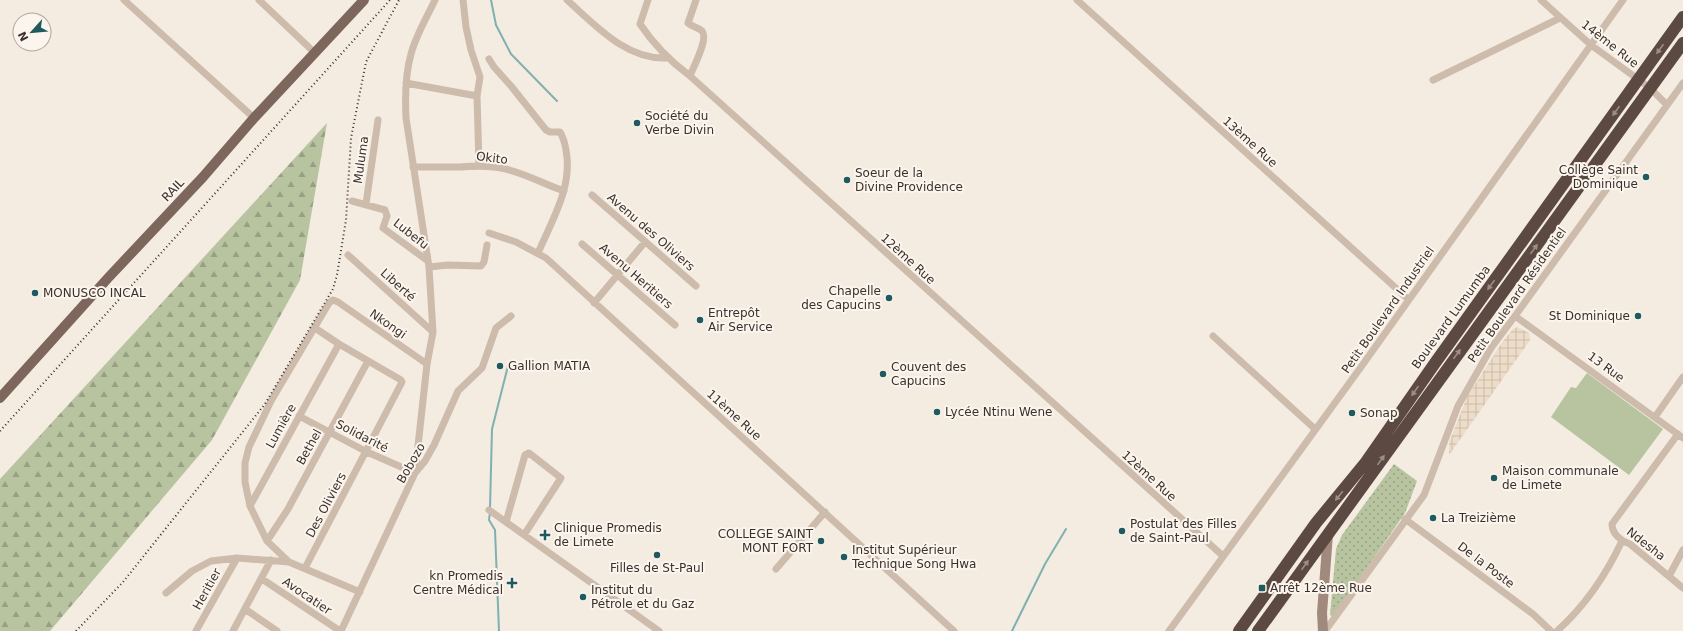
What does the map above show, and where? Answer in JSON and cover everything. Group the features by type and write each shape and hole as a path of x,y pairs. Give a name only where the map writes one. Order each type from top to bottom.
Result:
{"highway":[{"name":"Boulevard Lumumba","path":"1240,631 1316,523 1366,462 1434,363 1683,17"},
{"path":"1258,631 1683,43"}],"main road":[{"name":"RAIL","path":"0,398 254,118 364,0"}],"street":[{"path":"124,0 254,118"},
{"path":"259,0 316,53"},
{"path":"415,473 427,364 433,332 428,264 412,167 406,118 406,83 412,52 435,0"},
{"path":"463,0 466,27 471,50 480,77 477,96 479,165"},
{"path":"567,0 613,40 636,53 667,58"},
{"name":"12ème Rue","path":"648,0 640,24 667,58 690,76 1223,556"},
{"path":"690,76 704,42 703,32 688,23 696,0"},
{"name":"13ème Rue","path":"1077,0 1408,299"},
{"name":"14ème Rue","path":"1541,0 1590,45 1650,88 1667,105"},
{"name":"Petit Boulevard Industriel","path":"1169,631 1623,0"},
{"path":"1433,80 1560,18"},
{"path":"489,59 494,68 511,86 546,130 550,132 557,131 562,134 568,163 568,177 564,191 538,253"},
{"path":"406,83 477,96"},
{"name":"Petit Boulevard Résidentiel","path":"1324,631 1424,495 1458,406 1479,366 1683,83"},
{"name":"Muluma","path":"366,204 378,120"},
{"name":"Okito","path":"412,167 460,167 479,165 503,168 564,191"},
{"name":"Avenu des Oliviers","path":"592,195 696,286"},
{"name":"Lubefu","path":"352,201 385,210 387,216 383,228 428,264"},
{"name":"11ème Rue","path":"489,233 516,242 546,258 954,631"},
{"path":"594,303 645,242"},
{"name":"Avenu Heritiers","path":"582,244 675,325"},
{"path":"428,264 481,266 484,262 487,245"},
{"name":"Liberté","path":"348,255 433,332"},
{"name":"Nkongi","path":"315,328 333,300 427,364"},
{"name":"Bobozo","path":"341,631 415,473 425,461 434,445 458,391 482,368 496,328 511,316"},
{"name":"13 Rue","path":"1515,316 1681,436"},
{"path":"290,562 267,541 250,506 245,482 245,463 249,447 271,401 315,328 402,382 367,452"},
{"path":"1213,336 1315,429"},
{"name":"Lumière","path":"250,506 339,344"},
{"name":"Bethel","path":"267,541 288,509 368,361"},
{"path":"1655,417 1683,378"},
{"name":"Solidarité","path":"299,416 367,452 415,473"},
{"name":"Ndesha","path":"1681,436 1612,524 1612,528 1614,533 1622,541 1630,544 1683,588"},
{"name":"Des Oliviers","path":"305,568 367,452"},
{"path":"506,522 525,455 529,453 561,478 524,534"},
{"path":"489,510 659,631"},
{"path":"776,569 824,512"},
{"name":"De la Poste","path":"1405,519 1533,614 1551,631"},
{"path":"1324,631 1322,613 1328,534"},
{"path":"1557,631 1573,617 1605,575 1622,541"},
{"name":"Ndesha","path":"1669,576 1683,550"},
{"path":"166,593 192,571 211,561 237,558 290,562 360,592"},
{"name":"Heritier","path":"196,631 237,558"},
{"path":"233,631 271,560"},
{"name":"Avocatier","path":"262,579 341,631"},
{"path":"245,609 277,631"}],"green space":[{"path":"327,123 300,280 212,440 50,631 0,631 0,479"},
{"path":"1587,373 1663,429 1629,475 1551,417 1571,387 1576,388"},
{"path":"1394,464 1417,481 1405,513 1333,617 1330,615 1336,549 1342,535"}],"shaded area":[{"path":"1517,327 1529,333 1530,340 1449,455 1449,443 1467,397 1503,341 1513,329"}],"waterway":[{"path":"491,0 496,25 511,54 557,101"},
{"path":"490,508 492,429 509,362"},
{"path":"490,512 489,520 495,530 499,631"},
{"path":"1012,631 1045,564 1066,529"}],"railway":[{"path":"0,431 390,0"},
{"path":"76,631 123,582 265,404 333,289 337,275 346,220 351,138 366,62 399,0"}],"place":[{"name":"Société du Verbe Divin","path":"637,123"},
{"name":"Collège Saint Dominique","path":"1646,177"},
{"name":"Soeur de la Divine Providence","path":"847,180"},
{"name":"MONUSCO INCAL","path":"35,293"},
{"name":"Chapelle des Capucins","path":"889,298"},
{"name":"St Dominique","path":"1638,316"},
{"name":"Entrepôt Air Service","path":"700,320"},
{"name":"Gallion MATIA","path":"500,366"},
{"name":"Couvent des Capucins","path":"883,374"},
{"name":"Lycée Ntinu Wene","path":"937,412"},
{"name":"Sonap","path":"1352,413"},
{"name":"Maison communale de Limete","path":"1494,478"},
{"name":"La Treizième","path":"1433,518"},
{"name":"Postulat des Filles de Saint-Paul","path":"1122,531"},
{"name":"Clinique Promedis de Limete","path":"545,535"},
{"name":"COLLEGE SAINT MONT FORT","path":"821,541"},
{"name":"Filles de St-Paul","path":"657,555"},
{"name":"Institut Supérieur Technique Song Hwa","path":"844,557"},
{"name":"kn Promedis Centre Médical","path":"512,583"},
{"name":"Arrêt 12ème Rue","path":"1262,588"},
{"name":"Institut du Pétrole et du Gaz","path":"583,597"}]}
